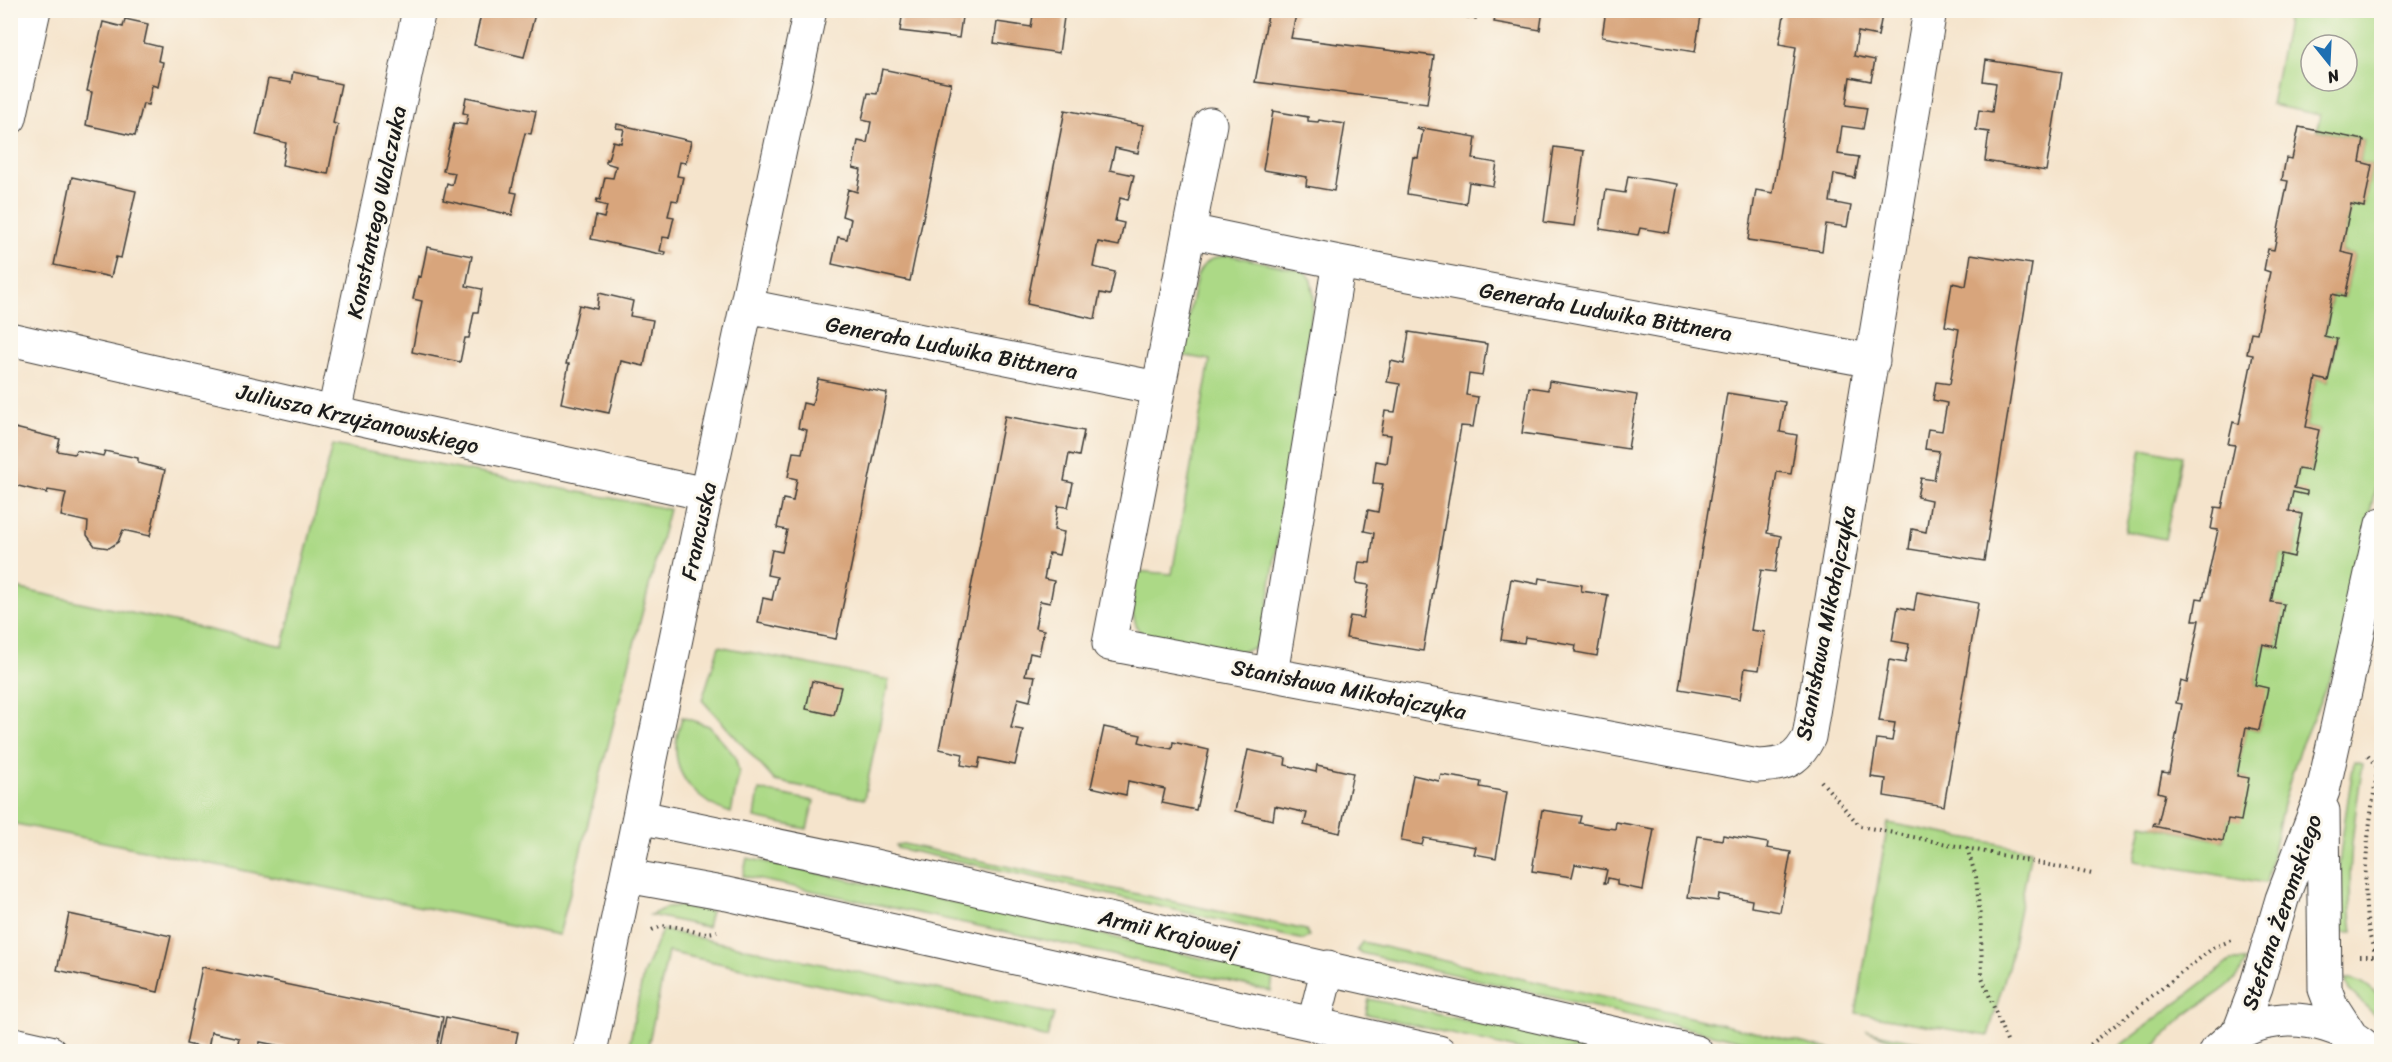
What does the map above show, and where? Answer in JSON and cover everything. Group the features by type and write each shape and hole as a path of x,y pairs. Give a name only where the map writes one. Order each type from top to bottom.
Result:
{"street":[{"path":"10,118 16,66 34,10"},
{"name":"Konstantego Walczuka","path":"334,413 419,10"},
{"name":"Francuska","path":"590,1052 810,10"},
{"name":"Stanisława Mikołajczyka","path":"1157,388 1109,644 1758,766 1786,763 1802,751 1809,737 1930,10"},
{"path":"1157,388 1210,124"},
{"name":"Generała Ludwika Bittnera","path":"1189,231 1339,262 1872,361"},
{"path":"1271,674 1339,262"},
{"name":"Generała Ludwika Bittnera","path":"747,306 1157,388"},
{"name":"Juliusza Krzyżanowskiego","path":"10,339 334,413 706,494"},
{"name":"Stefana Żeromskiego","path":"2227,1042 2256,987 2282,899 2323,791 2382,524"},
{"name":"Stefana Żeromskiego","path":"2323,791 2325,989 2331,1005 2361,1044"},
{"name":"Armii Krajowej","path":"640,817 882,868 1696,1052"},
{"path":"627,876 727,894 1439,1052"},
{"path":"1314,1023 1328,968"},
{"path":"2227,1042 2266,1023 2296,1020 2324,1025 2361,1044"},
{"path":"10,1043 50,1052"}],"path":[{"path":"2339,722 2378,768 2370,818 2366,896 2368,933 2375,956 2382,964"},
{"path":"1797,754 1860,826 2092,874"},
{"path":"1967,848 1976,877 1981,927 1982,977 2008,1044"},
{"path":"665,924 708,934 720,930"},
{"path":"2081,1052 2213,948 2236,938"}],"green space":[{"path":"2289,11 2381,11 2381,461 2340,655 2299,750 2284,800 2266,883 2135,861 2142,824 2223,841 2228,819 2248,778 2237,776 2246,727 2259,730 2267,689 2255,685 2263,644 2276,647 2284,605 2271,602 2281,554 2294,556 2302,514 2289,511 2298,469 2310,471 2319,430 2306,427 2316,378 2328,381 2337,340 2324,336 2332,295 2345,297 2354,255 2341,252 2351,204 2364,206 2372,165 2360,162 2364,140 2317,130 2320,115 2271,105"},
{"path":"1229,255 1304,271 1310,277 1314,295 1264,631 1254,648 1232,654 1141,634 1133,611 1137,571 1172,574 1210,360 1180,355 1197,276 1210,260"},
{"path":"332,445 669,509 559,935 11,823 11,587 283,646"},
{"path":"2142,448 2182,456 2165,539 2125,531"},
{"path":"719,646 889,680 864,799 775,781 702,700"},
{"path":"682,717 709,726 735,756 739,773 731,813 709,803 691,788 685,779 680,769 676,745"},
{"path":"2354,762 2363,764 2350,869 2353,932 2336,931 2336,910 2341,846"},
{"path":"759,790 814,801 807,829 755,818"},
{"path":"1888,823 2031,850 2010,960 1988,1036 1856,1013"},
{"path":"903,844 1306,930 1309,936 1304,940 897,848 896,845"},
{"path":"747,858 1087,931 1273,975 1271,991 1073,946 743,876"},
{"path":"678,906 711,911 707,927 650,915 668,907"},
{"path":"662,930 1054,1014 1047,1038 1012,1027 668,952 647,1051 628,1051 643,975"},
{"path":"1362,942 1838,1051 1781,1050 1361,953 1357,950"},
{"path":"2231,961 2246,961 2235,979 2219,993 2191,1011 2150,1051 2113,1051"},
{"path":"2345,979 2361,982 2381,998 2381,1021 2349,990"},
{"path":"1369,999 1602,1051 1525,1051 1366,1014"},
{"path":"1866,1030 1920,1042 2013,1051 1921,1051"}],"building":[{"path":"482,10 536,10 524,57 474,45"},
{"path":"903,10 963,10 959,38 900,31"},
{"path":"1034,10 1065,10 1059,53 994,43 997,22 1031,27"},
{"path":"1269,10 1297,10 1291,38 1434,56 1427,104 1255,82"},
{"path":"1447,10 1478,10 1476,19 1447,14"},
{"path":"1482,10 1543,10 1540,30 1494,22 1496,14"},
{"path":"1606,10 1702,10 1695,52 1602,37"},
{"path":"1785,10 1883,10 1878,36 1858,32 1854,56 1875,60 1871,81 1850,77 1846,105 1867,108 1863,129 1842,126 1838,154 1859,157 1855,178 1834,174 1830,202 1851,206 1847,227 1826,224 1822,251 1748,240 1756,190 1773,193 1789,96 1796,47 1779,44"},
{"path":"125,19 148,24 144,43 161,47 158,61 163,62 158,87 152,85 148,105 143,104 135,136 86,125 92,92 87,91 103,22 123,27"},
{"path":"1986,60 2062,72 2046,171 1985,161 1989,132 1976,130 1979,110 1992,112 1996,83 1983,81"},
{"path":"882,69 951,83 910,281 832,264 838,237 847,239 851,219 842,216 848,189 857,192 861,170 853,168 858,141 867,143 871,122 862,120 868,93 877,94"},
{"path":"293,72 341,84 333,123 338,125 328,174 282,165 286,143 256,135 268,79 291,83"},
{"path":"466,97 536,111 531,134 525,133 511,192 517,193 512,215 443,200 447,183 452,185 455,173 443,171 454,123 466,125 468,114 463,113"},
{"path":"1065,110 1143,125 1138,153 1115,148 1110,170 1134,175 1128,200 1120,198 1115,221 1124,223 1119,246 1098,242 1093,267 1115,272 1110,295 1100,293 1095,319 1027,304"},
{"path":"1273,111 1308,117 1308,121 1318,122 1319,120 1345,124 1334,191 1306,186 1307,177 1263,170"},
{"path":"617,124 691,141 686,163 680,162 677,176 683,177 678,201 672,200 668,216 674,217 669,238 663,237 660,251 666,252 665,255 591,239 596,216 604,218 607,206 596,203 597,199 600,200 605,177 613,178 616,166 606,163 606,159 608,160 613,141 621,143 624,129 616,128"},
{"path":"1417,127 1476,137 1473,159 1497,163 1493,186 1469,182 1466,204 1407,194 1413,157 1418,158 1423,131"},
{"path":"2299,127 2364,140 2360,162 2372,165 2364,207 2351,204 2341,252 2354,255 2345,297 2332,294 2324,336 2337,339 2328,381 2316,378 2306,427 2319,430 2310,471 2298,469 2294,488 2307,491 2307,493 2306,495 2293,492 2289,511 2302,514 2294,557 2281,554 2271,602 2284,604 2276,647 2263,644 2255,685 2268,688 2259,730 2246,727 2237,776 2249,778 2241,821 2228,819 2223,841 2153,826 2154,823 2158,824 2165,794 2158,792 2162,772 2169,773 2182,704 2176,703 2181,681 2187,683 2199,620 2193,620 2197,598 2203,599 2218,530 2211,529 2215,507 2222,508 2235,445 2228,444 2233,422 2239,424 2253,355 2247,354 2251,332 2257,333 2270,272 2264,270 2268,249 2274,250 2288,181 2282,180 2286,158 2292,159"},
{"path":"1554,147 1584,151 1574,226 1544,222"},
{"path":"1628,176 1678,184 1669,233 1640,228 1638,235 1600,229 1606,190 1625,193"},
{"path":"72,177 136,191 121,258 116,257 111,277 54,265"},
{"path":"427,247 472,256 466,286 482,289 478,312 474,312 469,338 465,338 460,362 412,352 422,301 413,299 418,276 421,277"},
{"path":"1971,254 2032,264 1984,561 1909,549 1912,529 1926,532 1931,500 1917,497 1921,478 1934,480 1939,451 1925,449 1928,429 1942,431 1947,403 1933,400 1936,382 1950,384 1959,329 1945,326 1952,283 1966,286"},
{"path":"599,293 633,301 630,316 653,320 644,366 621,361 609,413 561,403 569,364 566,364 579,305 597,309"},
{"path":"1409,332 1487,344 1482,376 1469,374 1466,395 1478,397 1473,427 1461,426 1423,651 1346,638 1350,616 1363,618 1369,585 1356,583 1359,562 1370,563 1374,533 1364,531 1368,510 1378,512 1383,484 1373,483 1376,461 1387,463 1391,435 1381,434 1385,411 1395,412 1400,384 1387,382 1391,361 1404,364"},
{"path":"818,379 887,393 836,639 758,623 763,598 772,600 777,577 767,575 772,550 782,552 787,530 777,528 783,499 793,501 797,479 788,477 793,452 802,453 807,430 798,428 803,403 812,405"},
{"path":"1549,381 1637,395 1628,449 1522,433 1529,387 1548,390"},
{"path":"1727,393 1785,402 1780,432 1797,435 1791,474 1777,472 1767,533 1781,536 1775,572 1761,570 1751,630 1765,632 1759,670 1745,668 1740,699 1679,689"},
{"path":"1005,416 1084,431 1079,456 1069,454 1064,481 1073,483 1068,507 1058,506 1054,530 1064,532 1059,555 1049,553 1044,579 1054,581 1050,603 1040,601 1035,628 1044,630 1039,655 1030,653 1025,675 1035,676 1030,701 1018,698 1011,728 1023,730 1015,765 980,758 978,768 961,765 963,754 939,749"},
{"path":"15,428 60,439 57,451 74,454 76,450 103,456 105,451 138,458 138,463 165,470 150,536 123,530 118,542 109,548 95,546 87,535 88,522 61,516 66,493 48,490 47,493 10,484 10,447"},
{"path":"1539,578 1582,585 1581,591 1608,595 1597,656 1575,652 1576,645 1525,637 1524,643 1501,640 1511,579 1538,584"},
{"path":"1917,592 1978,603 1944,806 1884,796 1886,779 1871,777 1877,739 1892,741 1895,723 1879,721 1889,660 1905,663 1909,644 1892,641 1898,607 1914,610"},
{"path":"812,681 841,687 834,715 806,709"},
{"path":"1104,727 1141,735 1139,742 1155,746 1172,749 1173,742 1209,750 1196,810 1162,803 1165,789 1128,781 1126,795 1091,787"},
{"path":"1248,750 1286,758 1285,765 1316,772 1317,765 1353,773 1340,833 1304,825 1307,813 1275,806 1273,820 1235,811"},
{"path":"1413,775 1439,781 1441,775 1461,778 1481,782 1480,787 1507,792 1496,858 1474,854 1476,847 1424,838 1422,845 1401,841"},
{"path":"1542,810 1581,816 1579,823 1600,827 1615,829 1616,822 1654,829 1643,890 1617,885 1617,880 1608,878 1607,883 1604,883 1607,870 1575,864 1572,877 1532,871"},
{"path":"1723,835 1768,843 1767,848 1791,852 1780,912 1751,907 1752,900 1719,894 1718,901 1688,897 1698,836 1722,840"},
{"path":"69,914 171,936 158,992 57,970"},
{"path":"202,967 443,1017 436,1052 285,1052 286,1047 260,1042 258,1052 236,1052 239,1038 211,1032 208,1049 186,1044"},
{"path":"446,1017 518,1032 514,1052 439,1052"}]}
